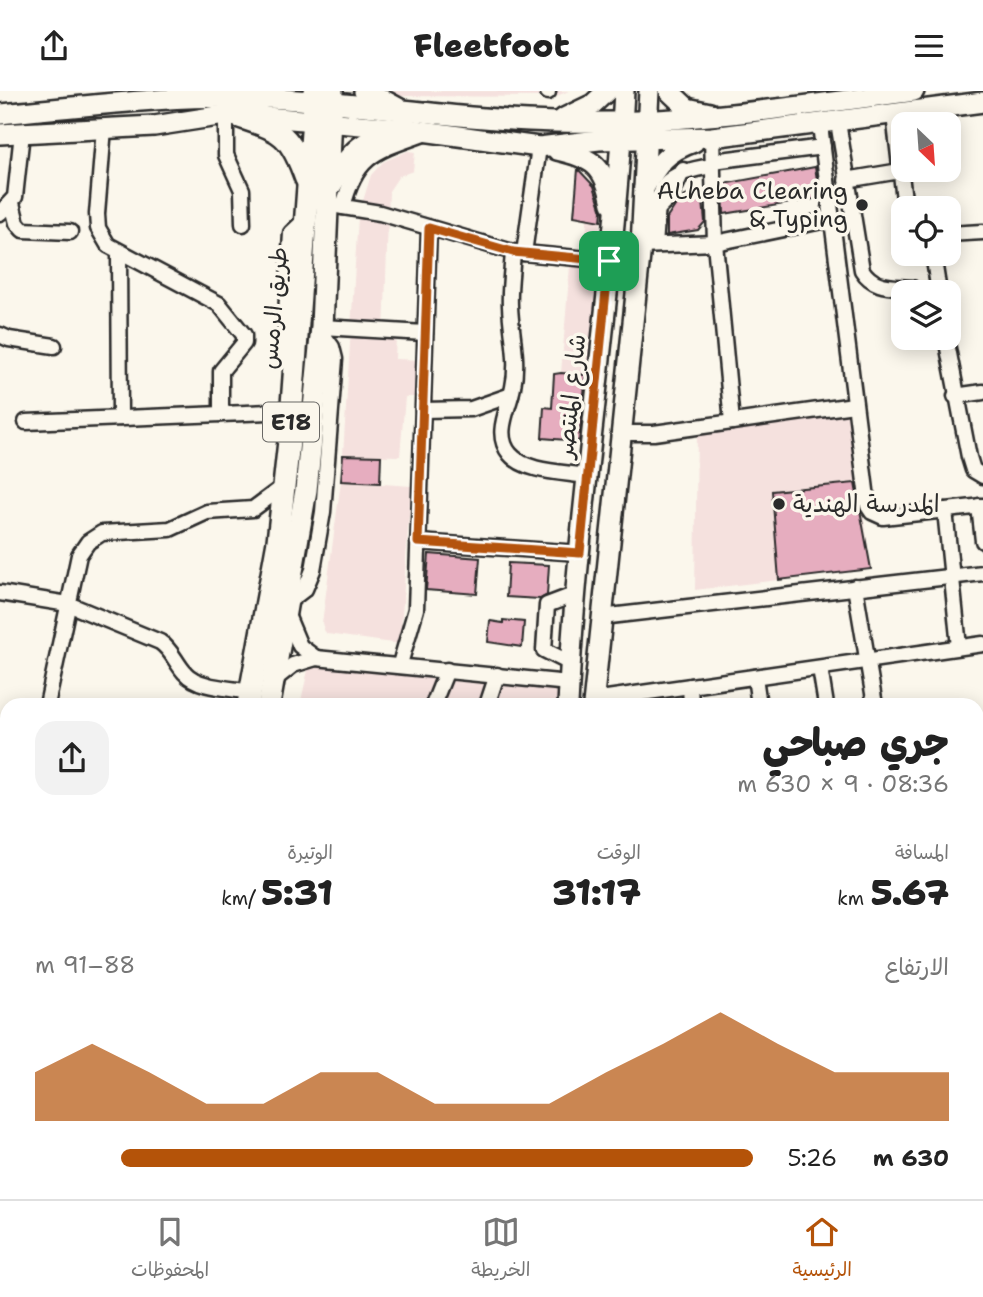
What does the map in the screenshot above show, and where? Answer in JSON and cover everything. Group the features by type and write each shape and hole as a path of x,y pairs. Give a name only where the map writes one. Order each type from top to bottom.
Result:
{"highway":[{"path":"365,91 398,109"},
{"name":"طريق الرمس","path":"274,694 306,490 321,330 326,198 323,105"},
{"path":"229,114 272,129 288,139 326,198"},
{"path":"326,198 340,168 359,146 385,134 408,129"},
{"name":"طريق الرمس","path":"249,698 279,528 292,411 307,218 326,198"}],"main road":[{"path":"554,122 581,112 607,91"},
{"name":"شارع المنتصر","path":"568,698 624,91"},
{"path":"593,698 621,433 648,246 641,192 649,91"},
{"path":"669,91 687,108 724,117"},
{"path":"539,146 622,131 645,130 914,91"},
{"path":"0,114 92,106 142,96 269,95 323,105 408,129 539,146 581,155 596,163 609,185 614,215"},
{"path":"915,112 983,102"},
{"path":"0,134 154,125 229,114 323,105 554,122 622,131"},
{"path":"645,130 712,137 891,115"},
{"path":"641,192 660,160 667,154 712,137"}],"street":[{"path":"92,106 107,91"},
{"path":"229,114 226,155 242,190 243,224"},
{"path":"829,124 823,148 865,495 872,512 883,517 981,506 983,541"},
{"path":"829,124 846,180 862,270 869,280 878,285 891,286"},
{"path":"104,128 98,228 108,245 119,254 219,304 240,326 244,343 225,364 220,376 221,414"},
{"path":"326,198 352,176 364,160 382,149 431,132"},
{"path":"0,213 12,203 17,190 22,133"},
{"path":"712,137 715,243 732,422"},
{"path":"539,146 510,305 516,365 502,427 511,456 535,468 587,476"},
{"path":"823,148 683,170 671,196 658,209 648,246 715,243 832,219"},
{"path":"846,180 891,172"},
{"path":"326,198 518,253 609,261"},
{"path":"12,203 17,223 23,230 70,232"},
{"path":"400,664 416,608 429,228"},
{"path":"961,234 983,232"},
{"path":"119,254 120,418"},
{"path":"321,330 425,334"},
{"path":"0,334 9,339 54,346"},
{"path":"949,350 973,470 983,476"},
{"path":"956,396 983,392"},
{"path":"423,409 471,409 511,395"},
{"path":"621,433 654,433 854,405"},
{"path":"26,422 292,411"},
{"path":"48,698 81,549 94,536 102,533 170,529 207,512 253,509 284,486"},
{"path":"253,509 279,528"},
{"path":"945,510 959,647"},
{"path":"418,542 580,553"},
{"path":"601,617 983,573"},
{"path":"855,587 874,698"},
{"path":"0,593 68,604 160,642 169,648 181,668 194,680 246,698"},
{"path":"570,673 544,650 547,605 576,594"},
{"path":"287,607 296,640 316,658"},
{"path":"617,698 983,644"},
{"path":"274,694 293,664 316,658 497,675 570,673"},
{"path":"820,668 826,698"},
{"path":"436,698 447,670"},
{"path":"489,698 497,675"},
{"path":"755,677 758,698"},
{"path":"690,686 691,698"}],"shaded area":[{"path":"377,91 569,91 554,97 391,96"},
{"path":"408,151 415,152 413,171 399,176 389,191 384,336 396,337 395,359 422,360 420,397 405,397 400,456 343,455 358,217 371,175 383,162"},
{"path":"587,219 601,221 598,249 595,253 586,253"},
{"path":"570,265 604,268 593,376 561,373"},
{"name":"المدرسة الهندية","path":"849,413 871,569 695,590 697,430"},
{"path":"341,481 411,486 400,644 327,634 324,630 322,623"},
{"path":"328,661 564,685 561,698 302,698 308,670"}],"building":[{"path":"815,167 820,198 724,214 723,184"},
{"path":"578,169 594,186 602,211 601,221 574,216"},
{"path":"702,190 705,222 698,230 667,235 667,218 675,206 685,196"},
{"path":"554,374 586,375 579,441 542,438 544,407 552,408"},
{"path":"343,455 381,456 380,483 341,481"},
{"path":"855,483 871,569 779,580 772,491"},
{"path":"429,554 480,558 477,594 426,590"},
{"path":"508,563 549,565 547,595 540,599 506,597"},
{"path":"503,620 524,622 522,647 488,642 490,621 503,623"}],"place":[{"name":"ALheba Clearing & Typing","path":"862,205"},
{"name":"المدرسة الهندية","path":"779,504"}],"route":[{"path":"429,228 513,252 609,261 580,553 418,542 429,228"}]}
